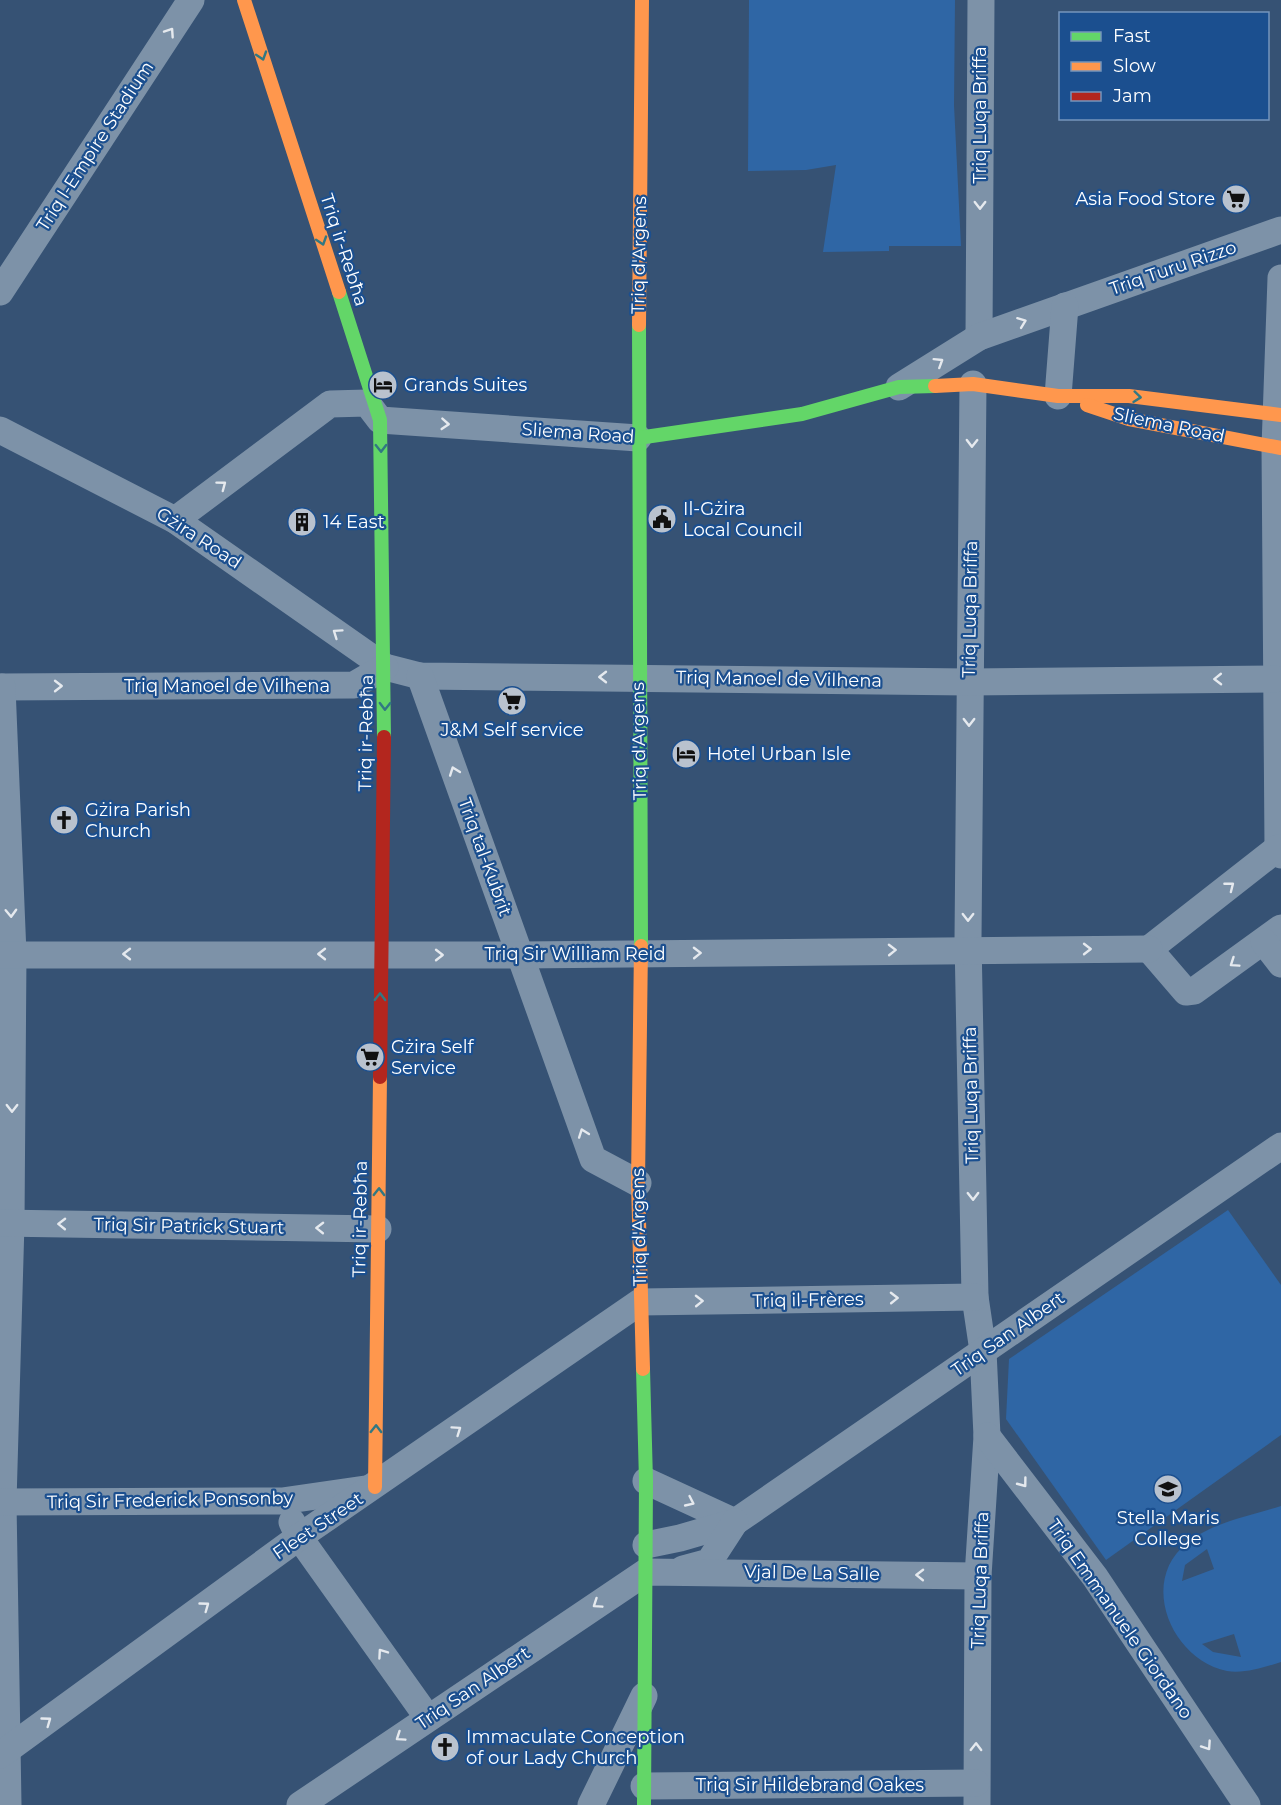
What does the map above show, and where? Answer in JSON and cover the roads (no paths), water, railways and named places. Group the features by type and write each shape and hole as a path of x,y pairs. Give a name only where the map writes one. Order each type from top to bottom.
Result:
{"main road":[{"name":"Triq ir-Rebħa","path":"244,0 380,420 385,667 375,1487"},
{"name":"Triq d'Argens","path":"642,0 638,438 641,953 638,1183 646,1481 644,1796"},
{"name":"Sliema Road","path":"638,438 802,414 900,387 973,384 1058,396 1129,396 1279,415"},
{"name":"Sliema Road","path":"1058,396 1129,419 1278,448"}],"street":[{"name":"Triq l-Empire Stadium","path":"0,292 88,153 192,0"},
{"name":"Triq Luqa Briffa","path":"980,338 981,0"},
{"name":"Triq Turu Rizzo","path":"900,387 980,338 1281,230"},
{"path":"1281,278 1276,679 1279,852 1149,949 1186,992 1194,991 1273,935 1281,964"},
{"path":"1058,396 1065,306"},
{"name":"Triq Luqa Briffa","path":"973,384 968,949 975,1297 983,1352 987,1436 978,1576 976,1794"},
{"path":"175,520 330,404 367,403 380,420"},
{"name":"Sliema Road","path":"380,420 638,438"},
{"name":"Gżira Road","path":"0,429 175,520 385,667"},
{"name":"Triq Manoel de Vilhena","path":"1,687 354,686 385,667 420,676 969,682 1276,679"},
{"name":"Triq tal-Kubrit","path":"420,676 593,1158 638,1183"},
{"path":"1,687 7,955 1,1502 4,1753 8,1805"},
{"name":"Triq Sir William Reid","path":"7,955 520,955 1149,949"},
{"name":"Triq San Albert","path":"646,1545 735,1522 1281,1146"},
{"name":"Triq Sir Patrick Stuart","path":"5,1223 378,1228"},
{"name":"Triq il-Frères","path":"640,1302 975,1297"},
{"name":"Fleet Street","path":"4,1753 299,1537 375,1487 640,1302"},
{"name":"Triq Emmanuele Giordano","path":"987,1436 1095,1577 1247,1805"},
{"path":"646,1481 735,1522"},
{"name":"Triq Sir Frederick Ponsonby","path":"1,1502 282,1501 375,1487"},
{"path":"282,1501 299,1537 428,1718"},
{"name":"Triq San Albert","path":"675,1572 709,1562 735,1522"},
{"name":"Triq San Albert","path":"300,1805 646,1572"},
{"name":"Vjal De La Salle","path":"646,1572 978,1576"},
{"path":"591,1805 644,1696"},
{"name":"Triq Sir Hildebrand Oakes","path":"644,1796 976,1794"}],"place":[{"name":"Asia Food Store","path":"1236,199"},
{"name":"Grands Suites","path":"383,385"},
{"name":"Il-Gżira Local Council","path":"662,519"},
{"name":"14 East","path":"302,522"},
{"name":"J&M Self service","path":"512,701"},
{"name":"Hotel Urban Isle","path":"686,754"},
{"name":"Gżira Parish Church","path":"64,820"},
{"name":"Gżira Self Service","path":"370,1057"},
{"name":"Stella Maris College","path":"1168,1489"},
{"name":"Immaculate Conception of our Lady Church","path":"445,1747"}]}
